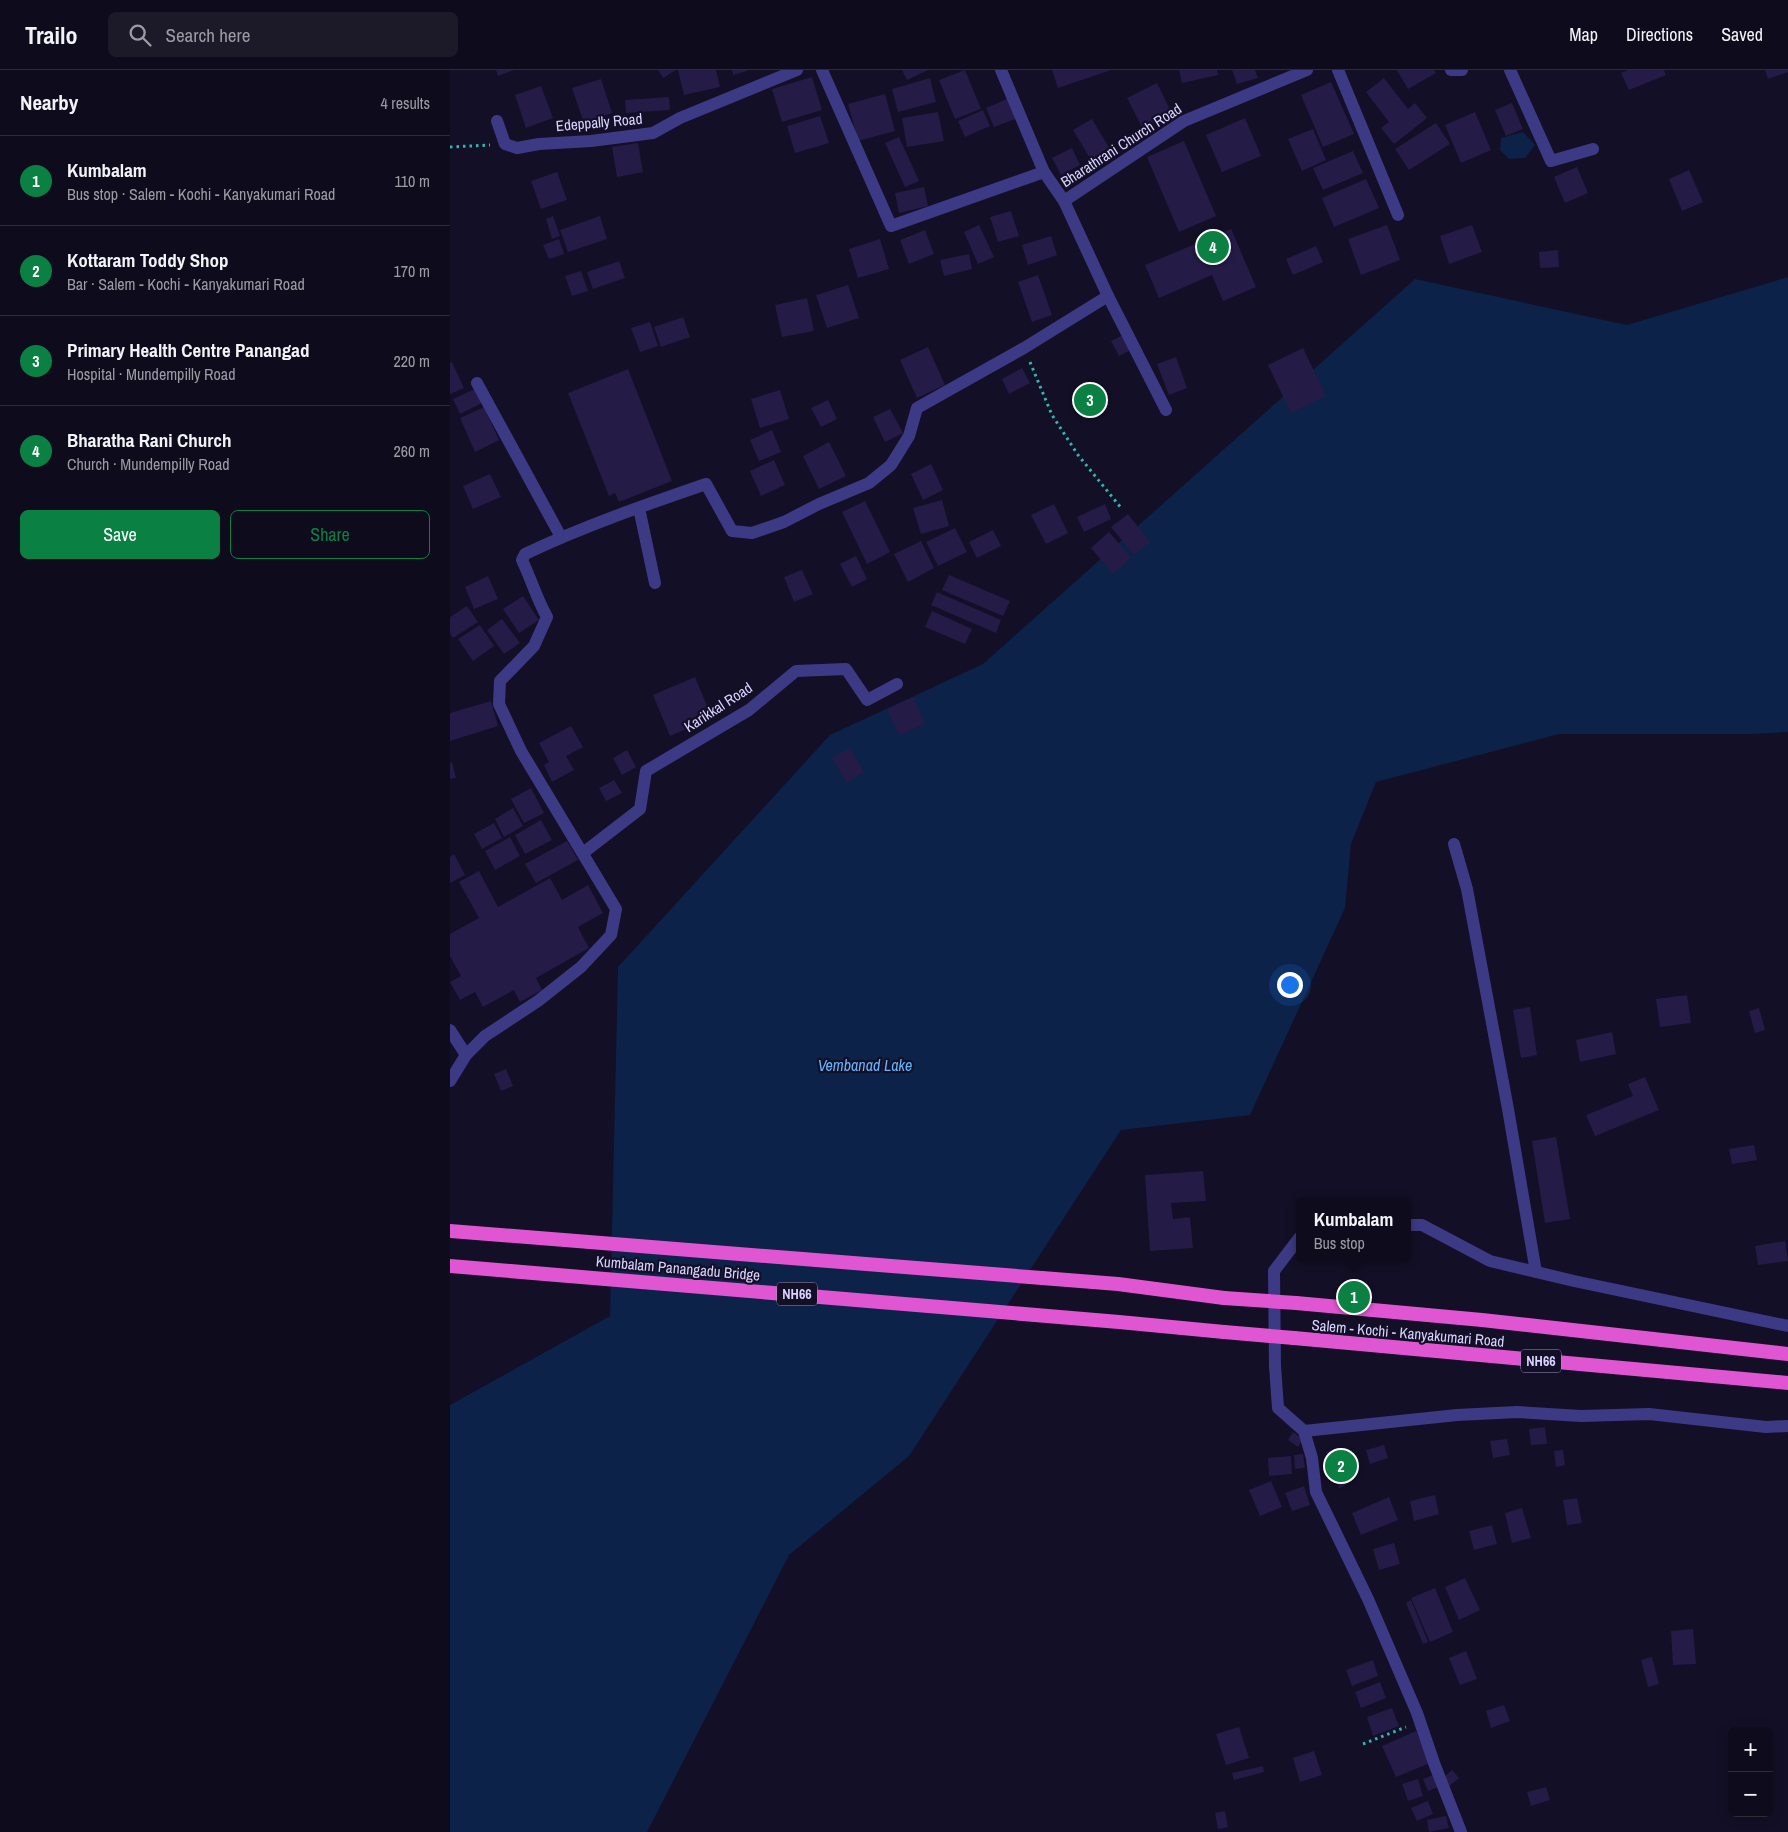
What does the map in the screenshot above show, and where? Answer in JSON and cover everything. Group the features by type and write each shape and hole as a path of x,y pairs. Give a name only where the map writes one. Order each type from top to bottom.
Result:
{"highway":[{"name":"Kumbalam Panangadu Bridge","path":"450,1231 507,1234 1118,1284 1224,1298 1296,1302"},
{"name":"Kumbalam Panangadu Bridge","path":"450,1266 1294,1338"},
{"name":"Salem - Kochi - Kanyakumari Road","path":"1296,1302 1482,1320 1788,1354"},
{"name":"Salem - Kochi - Kanyakumari Road","path":"1294,1338 1788,1383"}],"street":[{"name":"Edeppally Road","path":"505,144 517,148 539,144 591,141 653,133 680,118 797,70"},
{"path":"822,70 890,226 1044,172"},
{"path":"1001,70 1044,172 1064,201 1108,296 1166,410"},
{"name":"Bharathrani Church Road","path":"1064,201 1184,121 1307,70"},
{"path":"1338,70 1398,215"},
{"path":"1451,70 1462,70"},
{"path":"1510,70 1551,160 1593,149"},
{"path":"497,121 505,144"},
{"path":"450,1081 466,1055 485,1036 538,1001 581,967 611,935 616,908 521,751 499,704 500,681 534,646 547,617 537,599 530,576 522,560 525,554 561,537 706,484 732,531 752,533 784,522 819,504 869,483 891,465 909,436 917,408 1024,348 1108,296"},
{"path":"477,383 561,537"},
{"path":"639,508 654,583"},
{"name":"Karikkal Road","path":"583,853 640,809 646,771 749,710 796,671 846,669 867,700 896,684"},
{"path":"1454,844 1467,889 1536,1272"},
{"path":"450,1030 466,1055"},
{"path":"1411,1225 1422,1225 1490,1261 1788,1326"},
{"path":"1296,1242 1274,1271 1275,1366 1278,1408 1304,1431 1312,1458 1316,1492 1368,1599 1420,1722 1434,1763 1462,1832"},
{"path":"1304,1431 1457,1415 1517,1412 1581,1416 1649,1414 1766,1427 1788,1426"}],"path":[{"path":"450,147 505,144"},
{"path":"1024,348 1052,414 1078,455 1122,509"},
{"path":"1362,1744 1420,1722"}],"water":[{"path":"1523,132 1535,145 1525,158 1509,159 1500,150 1501,138"},
{"name":"Vembanad Lake","path":"1788,277 1788,732 1753,734 1559,734 1376,782 1351,844 1345,908 1250,1115 1121,1130 909,1456 789,1555 647,1832 450,1832 450,1405 610,1316 618,967 830,735 983,664 1415,279 1627,325"}],"building":[{"path":"496,70 514,70 498,76"},
{"path":"658,70 676,70 663,78"},
{"path":"678,70 716,70 720,87 684,95"},
{"path":"732,70 747,70 747,71 733,75"},
{"path":"902,70 928,70 907,80"},
{"path":"965,70 981,109 955,119 939,80"},
{"path":"1052,70 1111,70 1058,88"},
{"path":"1179,70 1217,70 1218,75 1182,83"},
{"path":"1232,70 1255,70 1258,78 1237,84"},
{"path":"1397,70 1434,70 1436,73 1408,89"},
{"path":"1628,70 1664,70 1666,75 1629,90 1621,73"},
{"path":"1765,70 1788,70 1788,72 1768,79"},
{"path":"812,77 822,110 782,122 772,89"},
{"path":"930,78 936,102 898,112 892,89"},
{"path":"1384,78 1408,109 1415,103 1427,118 1394,144 1381,128 1389,122 1366,92"},
{"path":"601,79 612,113 584,123 572,88"},
{"path":"1331,82 1354,134 1323,147 1301,95"},
{"path":"1157,83 1172,114 1143,129 1127,98"},
{"path":"541,86 553,118 526,128 515,95"},
{"path":"885,94 895,131 858,141 848,104"},
{"path":"669,97 670,110 626,113 625,100"},
{"path":"1009,98 1018,118 994,127 986,108"},
{"path":"1512,103 1523,129 1506,136 1495,110"},
{"path":"983,110 990,126 965,137 958,121"},
{"path":"938,112 944,141 907,147 902,118"},
{"path":"1475,112 1491,150 1461,163 1445,125"},
{"path":"820,116 829,143 795,153 787,126"},
{"path":"1245,118 1261,156 1222,172 1206,135"},
{"path":"1092,119 1110,149 1091,160 1073,130"},
{"path":"1436,123 1450,144 1409,170 1395,149"},
{"path":"1313,129 1326,160 1302,171 1288,139"},
{"path":"899,137 919,181 905,187 885,143"},
{"path":"1184,141 1216,216 1179,232 1147,157"},
{"path":"638,143 643,172 617,177 612,147"},
{"path":"1072,148 1080,165 1061,175 1052,158"},
{"path":"1353,151 1363,173 1323,190 1313,168"},
{"path":"1577,167 1588,193 1565,203 1554,177"},
{"path":"1689,170 1703,202 1682,211 1669,179"},
{"path":"557,172 567,200 541,209 531,181"},
{"path":"1366,179 1379,208 1334,227 1322,198"},
{"path":"924,187 928,206 899,213 895,193"},
{"path":"1011,211 1019,236 998,242 990,217"},
{"path":"553,216 560,236 552,239 546,219"},
{"path":"600,216 607,239 568,252 560,230"},
{"path":"979,225 994,257 978,264 964,232"},
{"path":"1387,225 1400,260 1361,275 1348,239"},
{"path":"1472,225 1482,252 1449,264 1440,236"},
{"path":"1231,229 1256,287 1223,301 1212,275 1159,298 1145,265"},
{"path":"925,230 934,254 909,264 900,240"},
{"path":"1051,236 1057,255 1028,265 1022,245"},
{"path":"559,239 564,254 549,259 543,245"},
{"path":"880,239 889,269 858,278 849,249"},
{"path":"1316,246 1323,262 1293,275 1286,259"},
{"path":"1558,250 1559,267 1540,268 1539,252"},
{"path":"969,254 972,269 944,276 940,260"},
{"path":"619,261 625,278 593,289 587,272"},
{"path":"581,271 588,291 572,296 565,276"},
{"path":"1038,275 1052,315 1032,322 1018,282"},
{"path":"848,285 859,318 827,328 816,295"},
{"path":"807,298 814,331 782,337 775,305"},
{"path":"683,317 690,337 661,347 654,327"},
{"path":"650,322 658,346 640,352 631,328"},
{"path":"1123,335 1131,350 1119,356 1111,341"},
{"path":"928,347 945,385 917,398 900,360"},
{"path":"1303,348 1326,396 1291,413 1268,365"},
{"path":"1176,357 1187,388 1169,395 1157,364"},
{"path":"452,362 464,388 450,394 450,363"},
{"path":"1022,368 1030,383 1009,394 1002,379"},
{"path":"628,369 672,481 619,502 615,493 609,496 568,393"},
{"path":"477,388 484,402 460,414 453,399"},
{"path":"780,390 789,419 760,428 751,399"},
{"path":"828,400 837,419 821,427 811,408"},
{"path":"484,407 499,440 475,452 460,418"},
{"path":"890,409 903,433 885,442 873,417"},
{"path":"772,430 781,452 759,461 750,440"},
{"path":"829,442 846,476 819,489 803,456"},
{"path":"774,460 785,485 761,496 750,471"},
{"path":"931,464 943,490 923,500 911,474"},
{"path":"490,474 501,497 473,509 463,486"},
{"path":"942,500 949,526 921,534 913,508"},
{"path":"865,501 890,552 867,564 842,512"},
{"path":"1054,504 1068,533 1046,544 1031,515"},
{"path":"1105,504 1111,519 1084,532 1077,517"},
{"path":"1128,514 1150,542 1134,555 1111,527"},
{"path":"955,528 967,552 938,566 926,542"},
{"path":"993,530 1001,546 977,558 969,542"},
{"path":"1109,532 1131,558 1113,574 1091,548"},
{"path":"921,541 934,568 908,582 894,554"},
{"path":"856,556 867,579 852,587 840,564"},
{"path":"802,570 813,594 794,602 784,577"},
{"path":"949,575 1010,601 1003,616 942,590"},
{"path":"488,576 498,599 474,609 465,587"},
{"path":"937,592 1001,620 996,633 931,605"},
{"path":"523,596 539,620 519,633 503,609"},
{"path":"467,606 478,622 453,638 450,633 450,617"},
{"path":"932,611 972,629 965,644 925,627"},
{"path":"502,619 520,643 504,654 487,630"},
{"path":"480,625 494,646 473,661 458,639"},
{"path":"695,677 712,718 670,736 653,695"},
{"path":"913,697 925,724 899,735 887,709"},
{"path":"491,701 498,726 450,741 450,713"},
{"path":"571,726 583,747 566,756 574,770 552,782 544,765 549,762 539,743"},
{"path":"850,748 864,772 847,783 832,758"},
{"path":"627,750 636,767 622,775 613,758"},
{"path":"452,762 456,778 450,779 450,763"},
{"path":"614,780 622,793 606,801 599,788"},
{"path":"531,788 544,813 524,823 511,799"},
{"path":"513,808 523,826 504,837 495,819"},
{"path":"541,820 552,840 525,854 515,835"},
{"path":"494,823 502,838 482,849 474,834"},
{"path":"510,837 520,856 495,870 485,851"},
{"path":"567,841 578,860 536,883 525,864"},
{"path":"454,854 465,875 450,883 450,857"},
{"path":"479,871 498,907 550,878 562,900 588,885 603,913 578,927 589,948 536,978 542,990 520,1002 514,990 483,1007 475,992 460,1000 450,982 461,976 450,956 450,934 479,918 459,882"},
{"path":"1687,995 1691,1023 1660,1027 1656,999"},
{"path":"1530,1007 1537,1055 1521,1058 1513,1010"},
{"path":"1759,1008 1765,1030 1755,1033 1749,1011"},
{"path":"1612,1032 1616,1054 1580,1062 1576,1040"},
{"path":"506,1069 513,1086 501,1091 494,1074"},
{"path":"1645,1077 1659,1110 1595,1136 1586,1115 1633,1096 1628,1084"},
{"path":"1556,1137 1570,1219 1545,1223 1532,1141"},
{"path":"1754,1145 1757,1160 1732,1164 1729,1149"},
{"path":"1203,1171 1206,1201 1171,1203 1173,1219 1190,1217 1193,1248 1150,1251 1145,1175"},
{"path":"1785,1241 1788,1261 1758,1265 1755,1246"},
{"path":"1545,1427 1547,1444 1531,1445 1529,1429"},
{"path":"1293,1432 1303,1439 1298,1447 1288,1440"},
{"path":"1507,1439 1510,1455 1493,1458 1490,1441"},
{"path":"1384,1445 1388,1458 1370,1464 1366,1450"},
{"path":"1332,1450 1345,1486 1339,1488 1326,1452"},
{"path":"1563,1450 1565,1465 1556,1467 1554,1451"},
{"path":"1303,1454 1305,1468 1295,1469 1294,1455"},
{"path":"1291,1456 1292,1474 1269,1476 1268,1458"},
{"path":"1355,1458 1358,1471 1345,1474 1342,1461"},
{"path":"1271,1481 1282,1507 1260,1516 1249,1490"},
{"path":"1304,1486 1310,1505 1292,1511 1285,1493"},
{"path":"1435,1495 1439,1514 1414,1521 1410,1501"},
{"path":"1389,1497 1398,1520 1361,1535 1352,1513"},
{"path":"1577,1498 1582,1523 1567,1525 1563,1500"},
{"path":"1522,1508 1531,1538 1512,1543 1505,1513"},
{"path":"1492,1525 1497,1544 1474,1550 1469,1531"},
{"path":"1394,1543 1400,1564 1379,1570 1373,1549"},
{"path":"1465,1578 1480,1610 1459,1620 1445,1587"},
{"path":"1435,1588 1453,1632 1430,1642 1411,1598"},
{"path":"1411,1600 1428,1642 1423,1644 1406,1603"},
{"path":"1693,1629 1696,1664 1673,1665 1671,1631"},
{"path":"1466,1651 1477,1679 1460,1685 1449,1658"},
{"path":"1652,1657 1659,1684 1648,1687 1641,1660"},
{"path":"1373,1660 1378,1676 1352,1686 1346,1670"},
{"path":"1380,1682 1386,1698 1361,1708 1355,1692"},
{"path":"1504,1705 1510,1721 1491,1728 1486,1711"},
{"path":"1392,1708 1399,1726 1373,1736 1367,1717"},
{"path":"1239,1727 1249,1758 1226,1765 1216,1734"},
{"path":"1416,1731 1430,1763 1396,1777 1382,1746"},
{"path":"1314,1751 1322,1775 1300,1782 1293,1758"},
{"path":"1263,1766 1264,1772 1234,1780 1232,1773"},
{"path":"1452,1770 1459,1778 1448,1787 1442,1779"},
{"path":"1433,1775 1438,1787 1428,1791 1423,1779"},
{"path":"1418,1779 1423,1796 1408,1801 1402,1784"},
{"path":"1546,1787 1550,1800 1531,1806 1527,1792"},
{"path":"1428,1801 1433,1814 1417,1821 1411,1808"},
{"path":"1225,1811 1228,1827 1218,1829 1215,1813"},
{"path":"1446,1816 1449,1828 1429,1832 1427,1820"}],"place":[{"name":"Bharatha Rani Church","path":"1213,247"},
{"name":"Primary Health Centre Panangad","path":"1090,400"},
{"name":"Kumbalam","path":"1354,1297"},
{"name":"Kottaram Toddy Shop","path":"1341,1466"}]}
